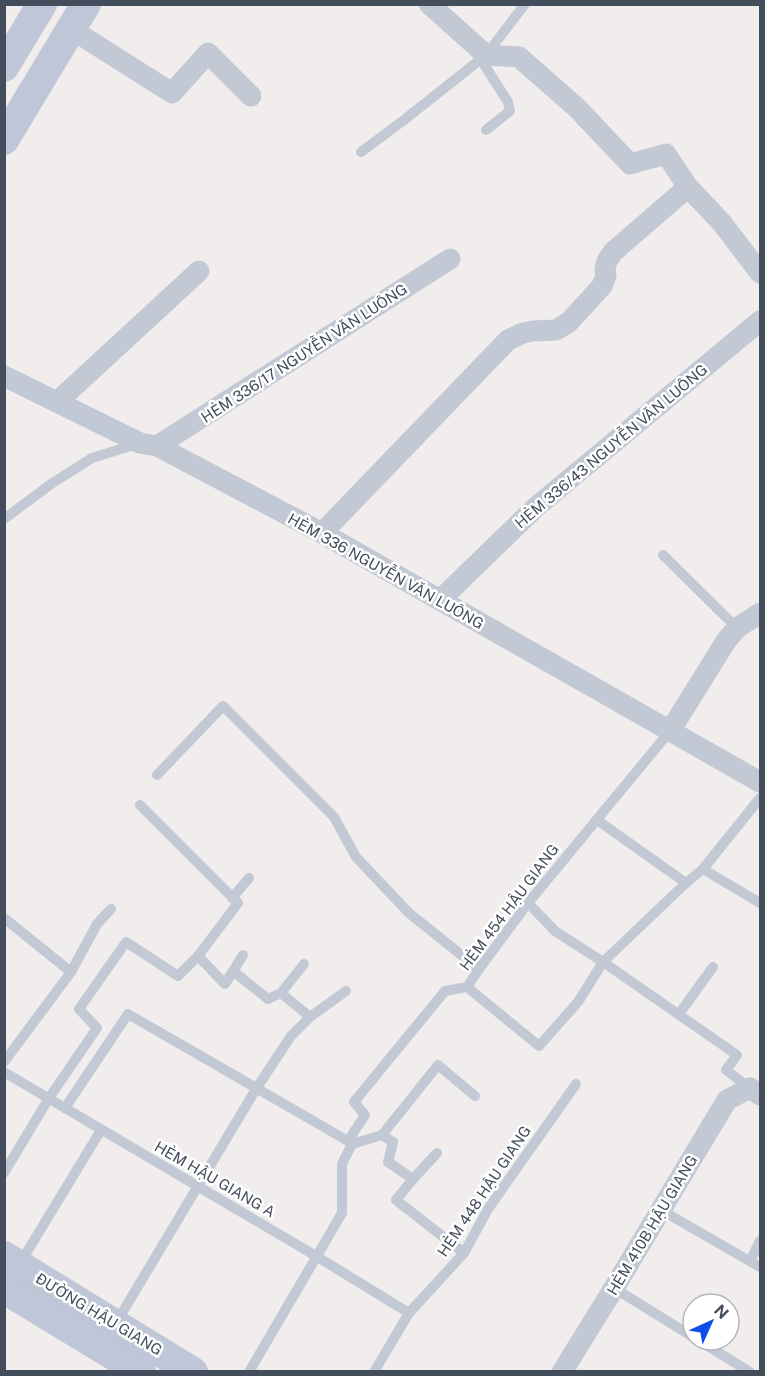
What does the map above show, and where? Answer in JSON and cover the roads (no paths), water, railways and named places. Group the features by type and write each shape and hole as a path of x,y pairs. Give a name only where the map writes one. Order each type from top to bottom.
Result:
{"main road":[{"path":"4,67 42,4"},
{"path":"4,140 78,17"},
{"name":"ĐƯỜNG HẬU GIANG","path":"9,1270 115,1324 193,1371"},
{"name":"ĐƯỜNG HẬU GIANG","path":"9,1270 141,1371"}],"street":[{"path":"429,4 486,55 519,57 577,108 630,164 666,154 688,187 722,223 760,273"},
{"path":"78,17 172,93 208,53 250,96"},
{"path":"322,533 508,340 523,333 556,330 568,321 602,286 606,276 607,261 613,252 688,187"},
{"name":"HẺM 336/17 NGUYỄN VĂN LUÔNG","path":"148,445 450,259"},
{"path":"57,402 199,271"},
{"name":"HẺM 336/43 NGUYỄN VĂN LUÔNG","path":"440,600 536,507 760,321"},
{"name":"HẺM 336 NGUYỄN VĂN LUÔNG","path":"4,376 148,445 322,533 760,782"},
{"path":"670,731 726,641 737,628 760,614"},
{"name":"HẺM 410B HẬU GIANG","path":"562,1371 727,1100 755,1091"}],"lane":[{"path":"361,152 486,55 525,4"},
{"path":"486,55 485,66 508,102 510,111 486,130"},
{"path":"4,519 51,484 92,458 148,445"},
{"path":"663,555 737,628"},
{"path":"157,775 223,706 334,817 356,857 409,913 479,969"},
{"name":"HẺM 454 HẬU GIANG","path":"249,1371 342,1213 342,1164 350,1142 365,1115 354,1102 445,991 467,987 528,903 670,731"},
{"path":"467,987 539,1046 578,1002 603,962 703,869 760,798"},
{"path":"4,1173 49,1098 97,1028 80,1009 126,942 178,976 198,956 238,903 140,805"},
{"path":"597,820 686,883"},
{"path":"703,869 760,903"},
{"path":"232,898 249,878"},
{"name":"HẺM 410B HẬU GIANG","path":"528,903 555,931 737,1055 726,1070 755,1091"},
{"path":"4,1062 71,972 97,924 111,909"},
{"path":"4,918 71,972"},
{"path":"198,956 225,984 243,955"},
{"path":"233,971 268,999 281,993 304,964"},
{"path":"679,1014 713,967"},
{"path":"115,1324 256,1089 291,1036 310,1017 346,991"},
{"path":"281,993 310,1017"},
{"path":"65,1108 128,1014 350,1142 382,1135 438,1065 475,1096"},
{"name":"HẺM HẬU GIANG A","path":"4,1072 409,1313"},
{"name":"HẺM 448 HẬU GIANG","path":"374,1371 409,1313 464,1253 488,1209 576,1084"},
{"path":"9,1270 101,1130"},
{"path":"382,1135 393,1142 388,1161 414,1179"},
{"path":"437,1153 396,1200 464,1253"},
{"path":"661,1210 760,1267"},
{"path":"750,1261 760,1241"},
{"path":"614,1288 681,1330"},
{"path":"718,1352 750,1371"}]}
